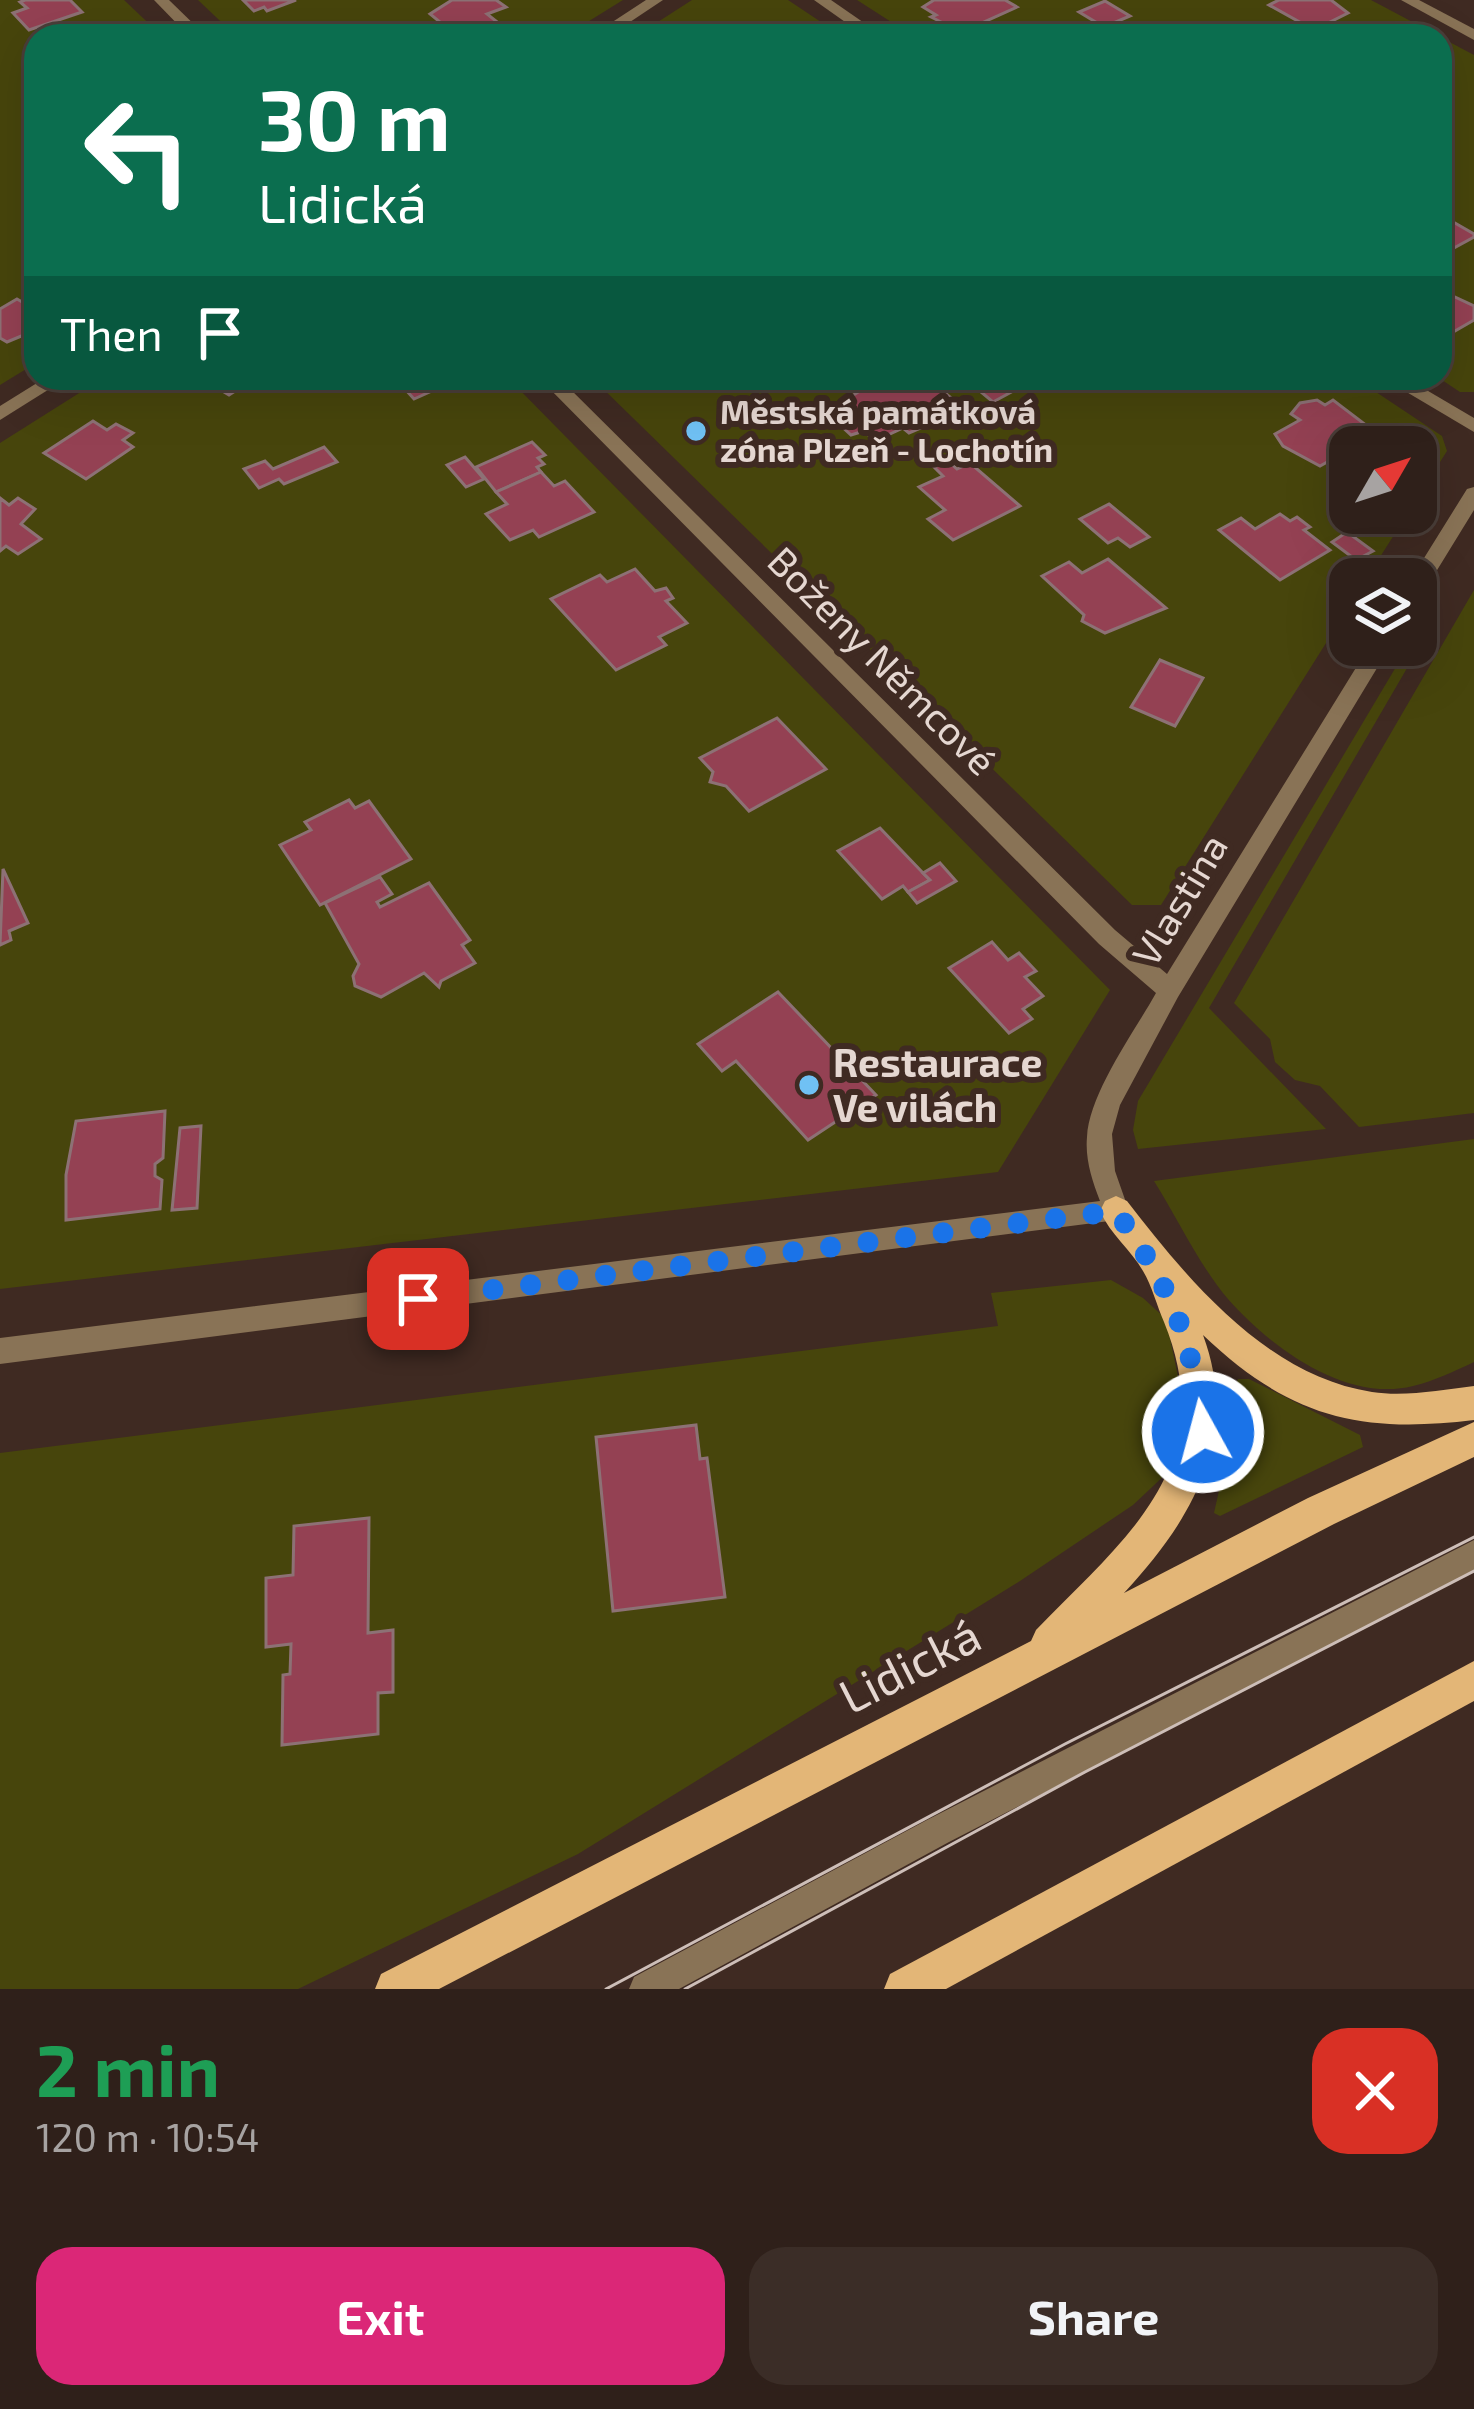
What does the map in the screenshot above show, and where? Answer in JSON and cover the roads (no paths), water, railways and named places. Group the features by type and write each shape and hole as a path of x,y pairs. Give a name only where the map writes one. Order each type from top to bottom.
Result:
{"main road":[{"path":"1033,1660 1169,1516 1190,1481 1203,1432 1196,1366 1160,1273 1116,1211"},
{"path":"1160,1273 1282,1376 1328,1398 1388,1409 1474,1403"},
{"name":"Lidická","path":"396,1989 1321,1511 1474,1439"},
{"path":"905,1989 1474,1680"}],"street":[{"path":"161,0 186,24"},
{"path":"618,24 656,0"},
{"path":"821,0 857,24"},
{"path":"1408,0 1474,35"},
{"path":"0,414 39,390"},
{"name":"Boženy Němcové","path":"560,390 1107,937 1170,990"},
{"path":"1412,390 1474,426"},
{"path":"1435,558 1474,494"},
{"name":"Vlastina","path":"1116,1211 1102,1171 1099,1134 1108,1102 1170,990 1369,666"},
{"path":"0,1351 1116,1211"},
{"path":"646,1989 938,1831 1474,1555"}],"tram line":[{"path":"606,1989 1065,1744 1474,1537"},
{"path":"685,1989 1085,1772 1474,1571"}],"place":[{"name":"Městská památková zóna Plzeň - Lochotín","path":"696,431"},
{"name":"Restaurace Ve vilách","path":"809,1085"}]}
